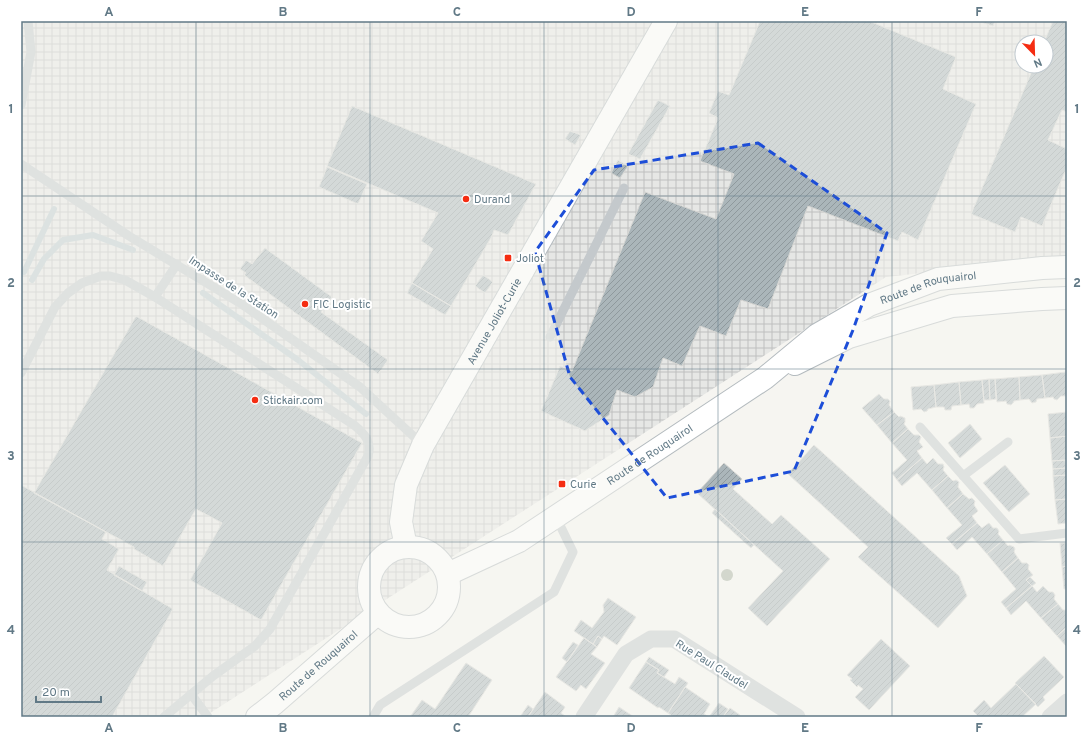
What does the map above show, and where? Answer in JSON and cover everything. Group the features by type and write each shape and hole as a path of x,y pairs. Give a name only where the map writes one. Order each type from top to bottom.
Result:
{"street":[{"name":"Avenue Joliot-Curie","path":"406,547 401,522 406,485 423,445 666,21"},
{"name":"Route de Rouquairol","path":"448,574 519,542 765,378 817,335 869,304 938,279 1042,268 1067,267"},
{"name":"Route de Rouquairol","path":"765,378 849,338 952,306 1067,298"},
{"path":"406,547 419,548 432,554 441,562 448,574 450,590 446,605 436,618 421,626 405,628 390,623 378,613 371,600 369,586 372,571 380,559 392,551 406,547"},
{"name":"Route de Rouquairol","path":"266,712 378,613"},
{"name":"Rue Paul Claudel","path":"584,717 626,654 651,639 674,640 797,717"},
{"path":"1050,717 1067,702"}],"lane":[{"path":"21,104 31,52 28,21"},
{"name":"Impasse de la Station","path":"21,164 129,236 243,305 360,388 423,445"},
{"path":"550,337 624,188"},
{"path":"155,297 177,264"},
{"path":"21,373 55,307 68,293 82,283 101,276 110,276 125,280 155,297 354,425 366,437 370,449 368,456 270,629 255,646 213,676 164,717"},
{"path":"920,427 1019,539 1067,533"},
{"path":"963,476 1008,442"},
{"path":"373,717 380,705 554,592 573,552 556,517"},
{"path":"191,694 208,717"}],"highlighted area":[{"path":"758,143 887,233 853,330 794,471 667,498 570,377 535,252 594,170"}],"shaded area":[{"path":"21,21 1067,21 1067,257 886,277 204,717 21,717"}],"building":[{"path":"760,21 869,21 956,57 943,89 976,104 918,240 902,232 898,241 808,206 768,309 741,300 726,336 700,326 682,366 663,358 653,387 635,397 617,390 609,415 585,431 541,411 560,366 572,371 645,192 716,219 734,174 700,161 718,118 709,113 718,91 729,95"},
{"path":"978,21 995,21 993,26"},
{"path":"1053,21 1067,21 1067,112 1062,110 1048,140 1067,149 1067,167 1042,226 1021,217 1015,232 971,214 1031,74 1054,74 1054,34 1047,34"},
{"path":"658,100 670,106 640,159 628,154"},
{"name":"Durand","path":"352,106 536,184 508,235 494,230 492,236 451,306 412,283 433,249 421,241 438,213 327,166"},
{"path":"570,131 581,135 575,145 565,139"},
{"path":"618,160 628,166 620,178 611,173"},
{"path":"327,167 367,184 358,204 319,187"},
{"name":"FIC Logistic","path":"265,248 332,297 321,312 388,360 378,374 244,275 246,273 240,269 246,260 252,264"},
{"path":"483,275 493,282 485,293 475,286"},
{"path":"412,283 451,306 445,315 407,293"},
{"path":"136,316 362,443 261,620 190,580 222,523 196,509 163,566 134,549 134,547 34,493"},
{"path":"1066,372 1067,396 1061,396 1057,400 1053,397 1045,398 1042,375"},
{"path":"1042,375 1045,398 1037,399 1036,402 1032,403 1029,399 1020,400 1019,377"},
{"path":"1019,377 1020,400 1014,401 1011,405 1007,404 1006,401 997,402 995,379"},
{"path":"989,379 990,400 984,400 982,380"},
{"path":"989,379 995,379 996,399 990,400"},
{"path":"982,380 984,403 977,404 974,408 970,408 969,404 961,405 959,382"},
{"path":"959,382 961,405 952,406 951,410 945,410 944,407 936,407 934,385"},
{"path":"934,385 936,407 928,409 924,412 921,409 913,410 911,387"},
{"path":"879,394 884,399 888,399 890,401 889,405 894,412 877,425 862,408"},
{"path":"894,412 899,417 905,418 904,424 908,429 892,443 877,425"},
{"path":"1067,412 1067,436 1050,438 1048,414"},
{"path":"970,424 982,439 960,458 948,443"},
{"path":"908,429 914,435 919,435 921,437 919,442 923,447 917,451 922,458 897,480 892,473 907,460 892,443"},
{"path":"1067,436 1067,460 1052,461 1050,438"},
{"path":"814,445 959,576 967,596 938,628 858,557 868,547 788,474"},
{"path":"922,458 927,464 933,458 938,464 943,464 943,470 948,476 932,490 917,473 902,486 897,480"},
{"path":"1065,460 1066,468 1053,469 1052,461"},
{"path":"724,463 742,479 733,489 772,524 781,515 830,559 767,626 748,608 783,571 697,493"},
{"path":"1005,465 1030,494 1009,512 983,483"},
{"path":"1066,468 1067,475 1053,476 1053,469"},
{"path":"1067,475 1067,499 1055,500 1053,476"},
{"path":"948,476 953,481 956,480 959,482 958,487 963,494 947,508 932,490"},
{"path":"21,485 106,532 102,539 119,549 107,570 173,609 112,717 21,717"},
{"path":"963,494 969,499 972,498 975,501 974,505 978,511 972,516 977,523 952,544 946,538 962,525 947,508"},
{"path":"1067,499 1067,523 1058,524 1055,500"},
{"path":"715,509 754,545 751,548 712,513"},
{"path":"977,523 982,528 989,523 993,528 997,528 999,531 998,534 1003,540 987,554 972,537 957,550 952,544"},
{"path":"1003,540 1008,546 1014,547 1014,552 1018,558 1002,572 987,554"},
{"path":"1060,543 1067,543 1067,566 1062,567"},
{"path":"1018,558 1022,563 1027,563 1029,565 1028,569 1033,575 1026,580 1032,586 1006,608 1001,602 1016,589 1002,572"},
{"path":"119,566 147,582 142,591 114,575"},
{"path":"1067,566 1067,589 1064,589 1062,567"},
{"path":"1030,577 1036,583 1032,586 1026,580"},
{"path":"1032,586 1037,592 1043,586 1049,592 1053,592 1055,595 1054,599 1058,604 1041,618 1026,601 1011,615 1006,608"},
{"path":"608,598 636,617 617,645 604,636 602,639 598,636 593,644 574,631 581,620 592,628 604,612 603,605"},
{"path":"1058,604 1063,610 1067,610 1067,627 1057,636 1041,618"},
{"path":"1067,627 1067,647 1057,636"},
{"path":"598,636 602,639 597,647 593,644"},
{"path":"584,638 597,647 591,654 605,663 586,689 581,685 576,691 556,677"},
{"path":"881,639 910,666 869,710 855,697 863,689 858,685 857,687 850,680 852,679 847,675"},
{"path":"573,642 578,645 567,662 562,658"},
{"path":"1044,656 1064,677 1043,697 1045,700 1038,707 1015,683"},
{"path":"649,657 669,670 664,677 657,673 659,670 646,662"},
{"path":"646,662 659,670 657,673 675,684 679,677 688,683 668,713 629,688"},
{"path":"466,663 492,680 468,717 410,717 422,700 435,709"},
{"path":"1016,684 1036,704 1022,717 979,717 973,711 984,700 991,708"},
{"path":"685,687 710,704 704,714 709,717 674,717 668,713"},
{"path":"545,692 565,707 561,713 566,717 528,717"},
{"path":"719,703 728,709 723,717 709,717"},
{"path":"528,705 533,709 528,717 520,717"},
{"path":"619,707 634,717 613,717"},
{"path":"730,708 740,715 739,717 723,717"}],"waterway":[{"path":"24,272 54,209"},
{"path":"32,280 44,259 63,240 93,235 133,250"},
{"path":"203,293 298,360 366,414"}],"place":[{"name":"Durand","path":"466,199"},
{"name":"Joliot","path":"508,258"},
{"name":"FIC Logistic","path":"305,304"},
{"name":"Stickair.com","path":"255,400"},
{"name":"Curie","path":"562,484"}]}
